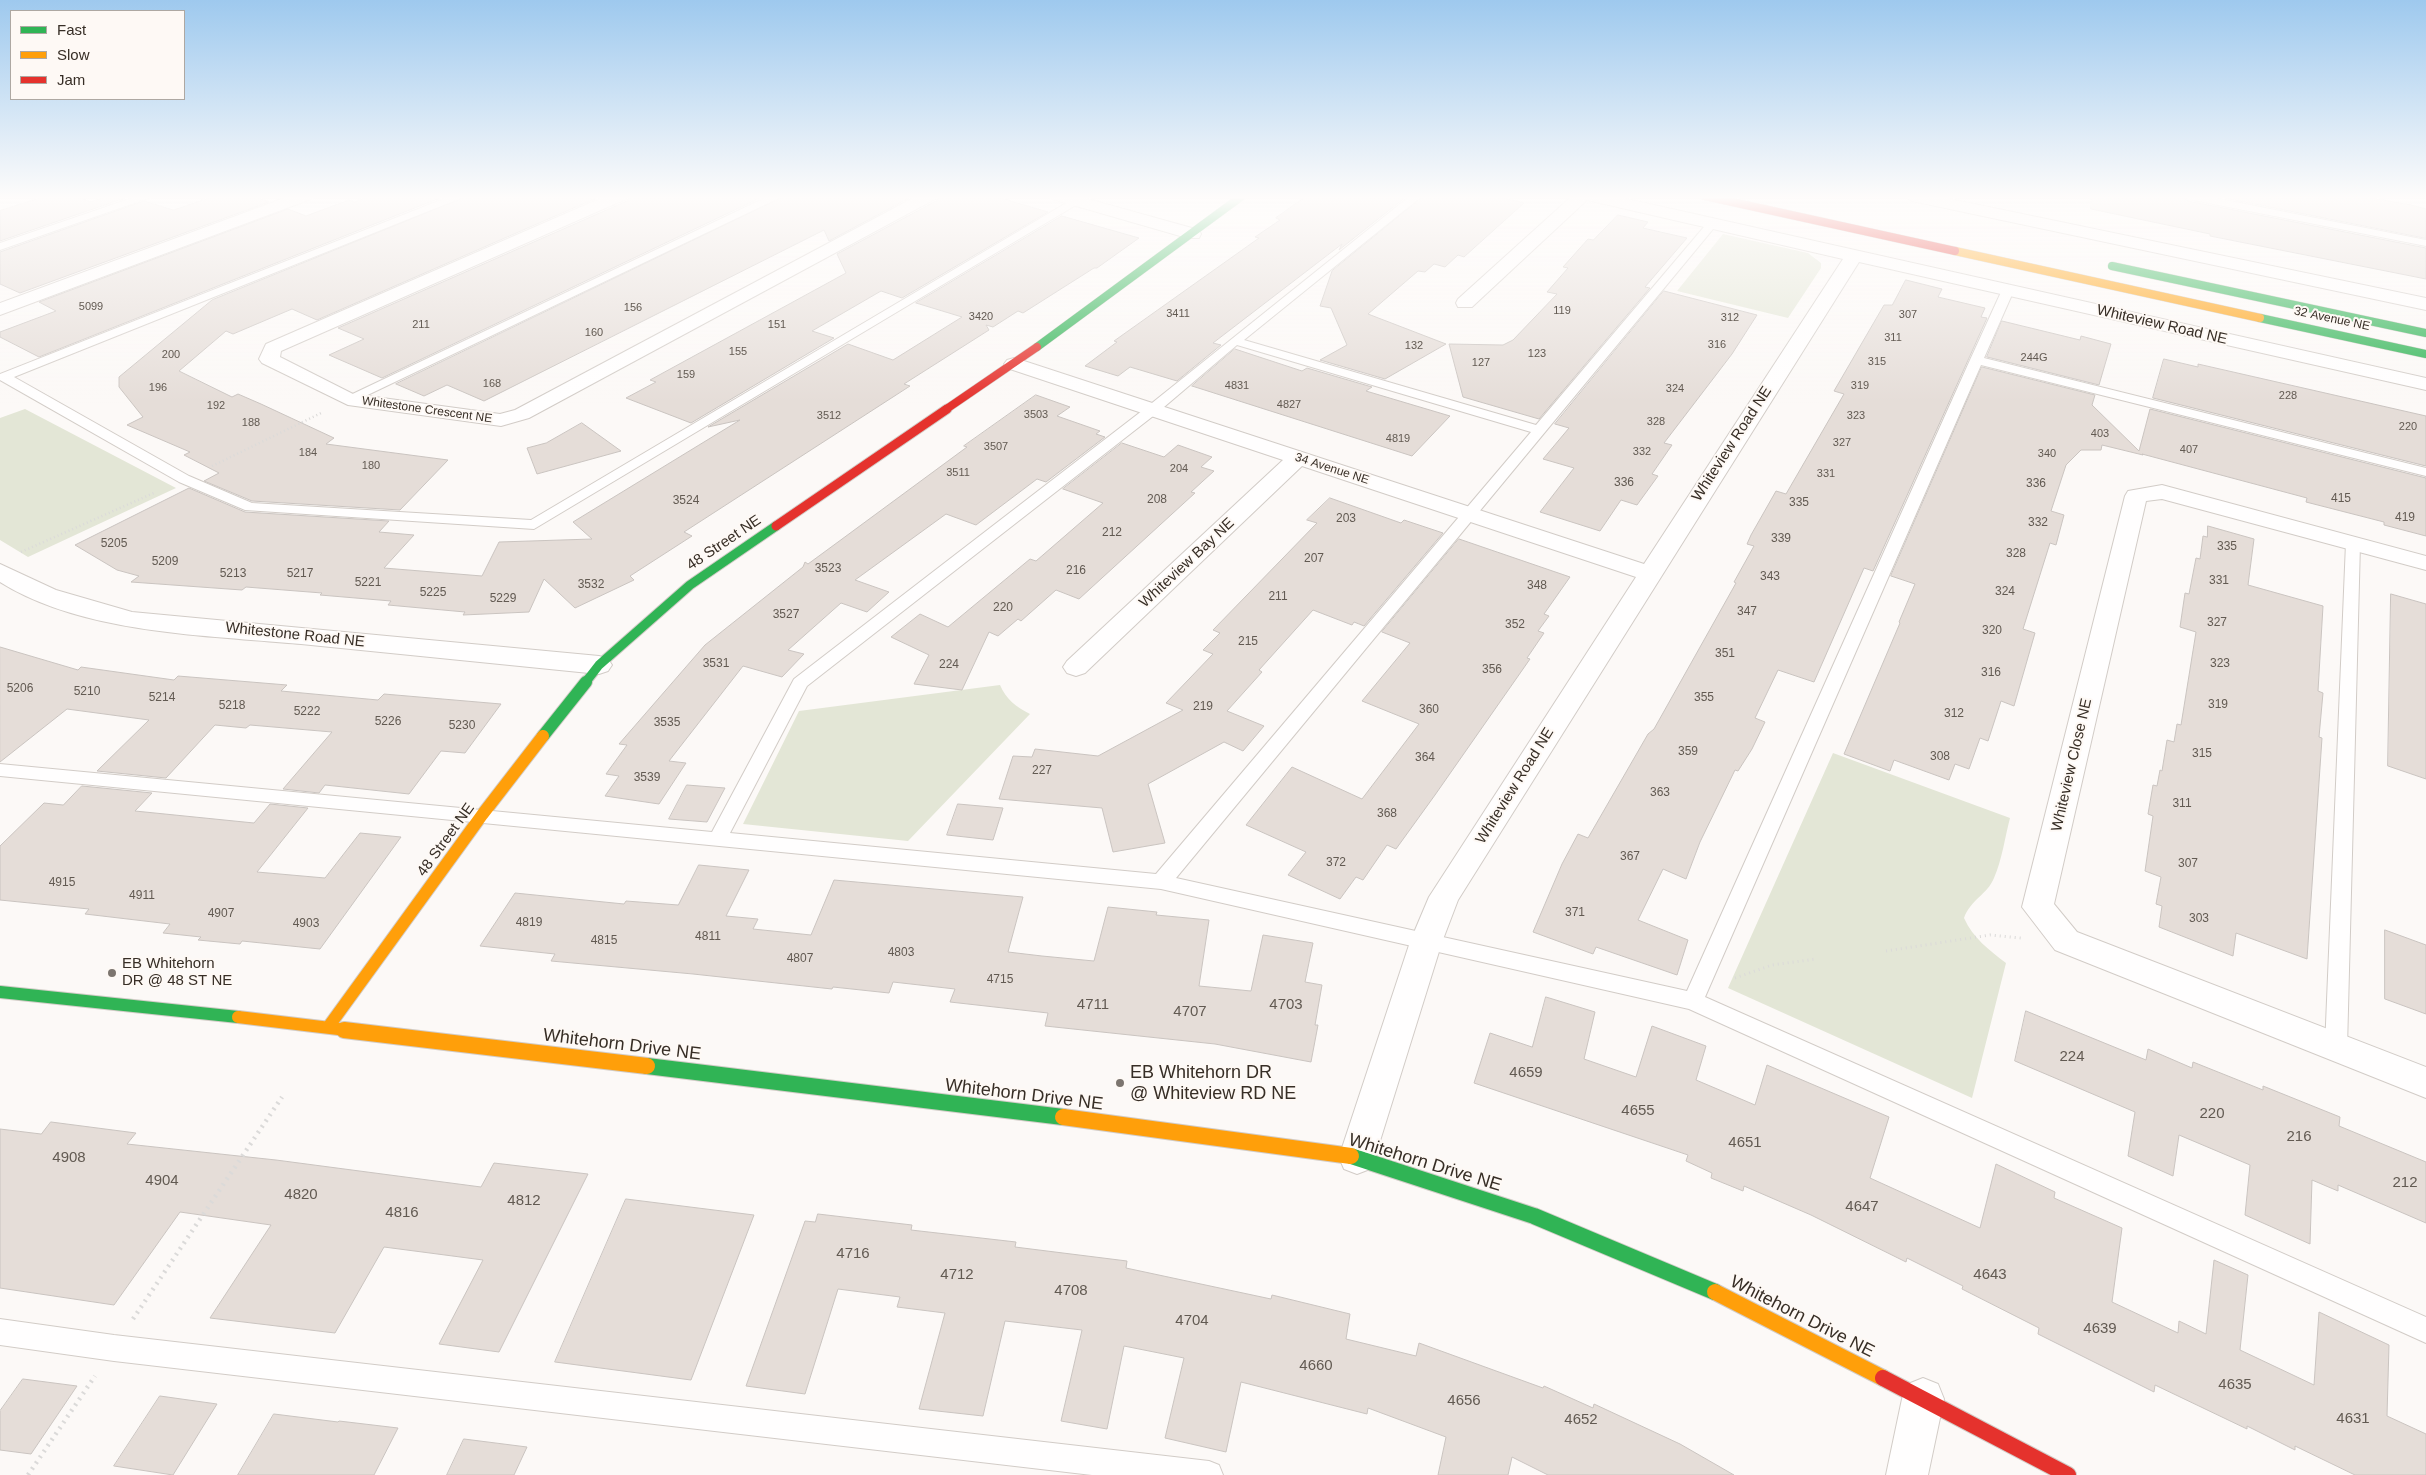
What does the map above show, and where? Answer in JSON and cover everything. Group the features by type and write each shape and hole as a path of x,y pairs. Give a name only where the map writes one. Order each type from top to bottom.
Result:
{"street":[{"path":"0,309 120,265"},
{"name":"Whitestone Crescent NE","path":"463,265 273,348 269,359 348,399 500,420 522,414 801,265"},
{"name":"48 Street NE","path":"329,1026 482,815 599,665 690,585 1014,364 1151,265"},
{"path":"1465,303 1507,265"},
{"name":"Whiteview Road NE","path":"1357,1157 1426,942 1444,897 1848,265"},
{"name":"Whiteview Road NE","path":"1894,265 2426,384"},
{"name":"32 Avenue NE","path":"2019,265 2426,354"},
{"name":"32 Avenue NE","path":"2109,265 2426,333"},
{"path":"2240,265 2426,304"},
{"name":"34 Avenue NE","path":"1014,364 1650,574"},
{"name":"Whiteview Bay NE","path":"1076,667 1298,458"},
{"name":"Whiteview Close NE","path":"2426,562 2162,492 2136,496 2038,907 2066,941 2426,1083"},
{"name":"Whitestone Road NE","path":"0,571 16,582 72,605 132,620 599,665"},
{"name":"Whitehorn Drive NE","path":"0,992 329,1026 1068,1118 1357,1157 1534,1216 1736,1301 2068,1475"},
{"path":"1907,1475 1923,1399"}],"lane":[{"path":"288,265 4,378 184,479 250,507 534,525 971,265"},
{"path":"348,399 632,265"},
{"path":"717,840 800,683 1152,410 1234,341 1330,265"},
{"path":"1161,882 1678,265"},
{"path":"1693,1001 1707,965 2008,290"},
{"path":"1234,341 1539,430"},
{"path":"1976,360 2426,472"},
{"path":"2336,1048 2353,543"},
{"path":"0,770 1161,882 1693,1001 2426,1330"},
{"path":"0,1332 114,1348 1209,1475"}],"path":[{"path":"18,554 184,479 348,399"},
{"path":"1886,951 1990,935 2066,941"},
{"path":"1707,965 1734,978 1772,965 1816,959"},
{"path":"28,1475 282,1097"}],"green space":[{"path":"1698,265 1821,265 1821,268 1788,318 1677,291"},
{"path":"25,409 176,488 28,557 0,540 0,418"},
{"path":"1000,685 1012,702 1030,714 908,841 743,824 799,711"},
{"path":"1833,753 2010,818 1994,878 1987,889 1971,906 1964,918 1977,938 2006,963 1972,1098 1728,988"}],"building":[{"path":"0,265 97,265 20,293 0,284"},
{"path":"139,265 271,265 39,357 0,337 0,332 56,311 39,302"},
{"path":"299,265 443,265 317,320 292,309 233,334 226,331 179,371 232,397 238,394 334,438 326,444 448,460 400,510 252,501 204,481 219,473 184,455 190,452 127,425 143,417 119,387 119,377 212,300"},
{"path":"482,265 620,265 382,378 329,355 364,339 338,328"},
{"path":"643,265 755,265 484,401 447,385 424,396 396,384"},
{"path":"842,265 958,265 902,298 881,291 812,331 834,338 691,423 626,398 656,382 650,380 846,273"},
{"path":"980,265 1101,265 1023,313 1018,311 993,327 986,325 989,330 904,384 910,386 684,532 692,536 630,576 634,580 575,608 544,579 529,612 463,615 465,612 388,605 391,601 320,595 322,593 246,587 242,590 131,582 139,576 117,570 75,545 189,488 245,512 389,521 379,532 414,535 384,568 482,576 499,542 592,539 573,522 740,420 708,427 848,344 893,360 962,317 916,303"},
{"path":"1221,265 1315,265 1213,343 1221,345 1177,381 1130,367 1118,376 1085,366 1117,342 1114,341"},
{"path":"1340,265 1433,265 1425,272 1418,271 1368,314 1446,344 1385,379 1320,360 1347,345 1331,308 1320,306 1332,271"},
{"path":"1565,265 1664,265 1645,287 1650,288 1539,419 1463,397 1449,344 1503,345 1513,340 1557,294 1547,292 1568,268 1563,267"},
{"path":"2355,265 2426,265 2426,279"},
{"path":"1906,280 1942,289 1938,297 1985,308 1981,317 1987,318 1873,571 1864,568 1814,682 1778,670 1755,718 1765,722 1752,749 1738,771 1735,770 1700,842 1686,879 1663,869 1638,920 1688,940 1677,975 1596,947 1593,954 1533,932 1562,864 1578,834 1588,838 1648,734 1654,729 1736,583 1734,582 1754,546 1747,544 1751,535 1776,491 1786,494 1844,394 1834,391 1884,305 1892,305"},
{"path":"1664,291 1757,315 1732,354 1664,443 1672,445 1652,474 1658,476 1637,505 1621,500 1600,531 1540,512 1574,468 1543,459 1569,428 1555,424"},
{"path":"2002,321 2080,340 2081,336 2111,344 2099,385 1987,357"},
{"path":"1235,349 1302,371 1307,368 1372,387 1366,391 1450,416 1412,456 1192,386"},
{"path":"2164,359 2198,367 2198,364 2426,416 2426,466 2153,398"},
{"path":"1982,367 2095,395 2092,405 2139,451 2150,409 2426,478 2426,536 2384,525 2384,522 2306,502 2307,498 2142,454 2102,445 2101,450 2081,450 2066,465 2051,511 2064,515 2056,545 2050,543 2023,629 2035,633 2014,706 2001,701 1988,741 1980,738 1969,769 1955,764 1949,780 1894,760 1890,771 1844,754 1915,584 1891,576"},
{"path":"1036,395 1070,407 1057,416 1100,431 1096,434 1105,437 1046,482 1037,479 976,525 946,514 855,580 889,592 867,612 841,603 788,650 804,654 782,677 743,666 669,761 686,763 659,804 605,796 619,776 606,774 627,745 619,744 705,645 803,567 805,562 808,564 967,447 964,446"},
{"path":"582,423 621,451 537,474 527,448 546,443"},
{"path":"1122,443 1164,457 1178,445 1212,457 1201,467 1214,471 1191,492 1195,493 1079,599 1056,590 1021,621 1018,619 998,636 989,632 962,690 914,684 929,655 891,637 920,614 948,627 1030,559 1036,561 1103,503 1063,489"},
{"path":"1330,498 1401,523 1404,520 1443,533 1364,626 1354,622 1352,625 1313,610 1259,670 1262,672 1227,711 1264,726 1243,751 1224,742 1148,784 1165,843 1113,852 1102,808 999,799 1013,756 1032,757 1035,749 1098,756 1183,710 1166,703 1213,654 1203,650 1220,633 1213,630 1317,523 1307,520"},
{"path":"2208,526 2254,539 2248,585 2323,606 2318,691 2323,693 2319,737 2322,738 2307,959 2236,933 2233,956 2159,927 2162,906 2156,904 2161,877 2145,871 2153,816 2148,814 2153,785 2157,786 2160,770 2162,771 2167,740 2174,742 2177,724 2181,725 2196,632 2180,627 2185,593 2189,594 2196,558 2200,559 2203,536 2207,537"},
{"path":"1459,539 1570,577 1544,614 1549,616 1538,631 1544,633 1527,658 1530,659 1435,795 1396,849 1387,845 1363,880 1356,877 1340,899 1288,875 1306,852 1246,825 1292,767 1362,799 1419,724 1362,701 1410,643 1382,632"},
{"path":"2391,594 2426,604 2426,779 2388,766"},
{"path":"0,647 78,670 81,667 174,680 178,676 287,685 281,691 378,700 384,694 501,704 465,753 441,751 409,794 325,785 319,793 283,789 332,732 250,725 246,728 215,725 166,778 97,771 149,720 67,709 0,762"},
{"path":"687,785 725,788 707,822 669,819"},
{"path":"82,786 152,793 135,811 254,823 270,804 308,808 257,872 325,878 360,833 401,837 320,949 242,941 240,944 198,940 201,937 163,933 170,924 85,914 89,909 0,900 0,846 44,803 63,805"},
{"path":"958,804 1003,808 993,840 947,835"},
{"path":"699,865 749,870 726,916 758,919 753,929 811,935 834,880 1023,897 1008,952 1042,956 1094,961 1108,907 1157,912 1156,915 1209,920 1199,986 1251,991 1263,935 1313,943 1305,982 1322,985 1315,1025 1318,1025 1311,1062 1215,1044 1045,1026 1048,1013 950,1002 955,989 893,982 889,993 833,987 832,989 551,961 555,954 480,946 515,893 624,904 626,901 678,905"},
{"path":"2385,930 2426,945 2426,1014 2385,999"},
{"path":"1546,997 1595,1012 1584,1059 1636,1077 1652,1026 1706,1046 1696,1080 1755,1105 1767,1065 1889,1117 1870,1178 1980,1228 1996,1164 2055,1192 2054,1198 2122,1228 2112,1302 2178,1333 2179,1321 2206,1334 2214,1260 2248,1275 2240,1350 2314,1385 2319,1312 2389,1345 2387,1416 2426,1434 2426,1475 2355,1475 2295,1446 2295,1450 2247,1426 2247,1429 2155,1385 2154,1392 2038,1334 2039,1328 1962,1289 1963,1286 1907,1258 1906,1262 1811,1215 1744,1186 1743,1191 1711,1178 1712,1173 1686,1161 1688,1155 1474,1083 1490,1033 1532,1047"},
{"path":"2026,1011 2146,1060 2148,1049 2192,1068 2193,1062 2263,1090 2263,1086 2340,1117 2339,1126 2426,1162 2426,1223 2338,1185 2338,1191 2312,1180 2310,1244 2245,1215 2250,1165 2179,1135 2173,1176 2128,1156 2135,1112 2015,1061"},
{"path":"51,1122 136,1133 127,1144 276,1160 481,1187 494,1163 588,1174 499,1352 439,1344 483,1260 384,1247 335,1333 210,1318 271,1225 180,1212 114,1305 0,1288 0,1129 41,1134"},
{"path":"626,1199 754,1215 691,1380 555,1362"},
{"path":"818,1214 912,1225 911,1230 1016,1242 1015,1247 1127,1261 1126,1268 1271,1299 1272,1295 1350,1314 1346,1339 1416,1356 1419,1343 1543,1388 1544,1386 1593,1408 1594,1404 1680,1444 1734,1475 1548,1475 1512,1457 1508,1475 1438,1475 1446,1437 1368,1408 1367,1414 1241,1382 1226,1452 1165,1438 1184,1358 1124,1346 1107,1429 1061,1421 1082,1330 1005,1321 983,1416 919,1409 945,1313 897,1307 900,1297 838,1289 805,1394 746,1386 805,1221 815,1222"},
{"path":"23,1379 77,1386 31,1454 0,1450 0,1411"},
{"path":"160,1396 217,1404 173,1475 114,1466"},
{"path":"274,1414 398,1428 374,1475 238,1475"},
{"path":"464,1439 527,1447 514,1475 447,1475"}],"traffic: fast":[{"path":"1037,347 1149,265"},
{"path":"2112,266 2426,333"},
{"path":"2260,318 2426,354"},
{"path":"543,736 599,665 690,585 776,526"},
{"path":"0,992 238,1017"},
{"path":"647,1066 1063,1117"},
{"path":"1351,1156 1534,1216 1715,1292"}],"traffic: slow":[{"path":"2018,265 2260,318"},
{"path":"329,1026 482,815 543,736"},
{"path":"238,1017 647,1066"},
{"path":"1063,1117 1351,1156"},
{"path":"1715,1292 1736,1301 1883,1378"}],"traffic: jam":[{"path":"776,526 1037,347"},
{"path":"1883,1378 2068,1475"}],"place":[{"name":"EB Whitehorn DR @ 48 ST NE","path":"112,973"},
{"name":"EB Whitehorn DR @ Whiteview RD NE","path":"1120,1083"}]}
